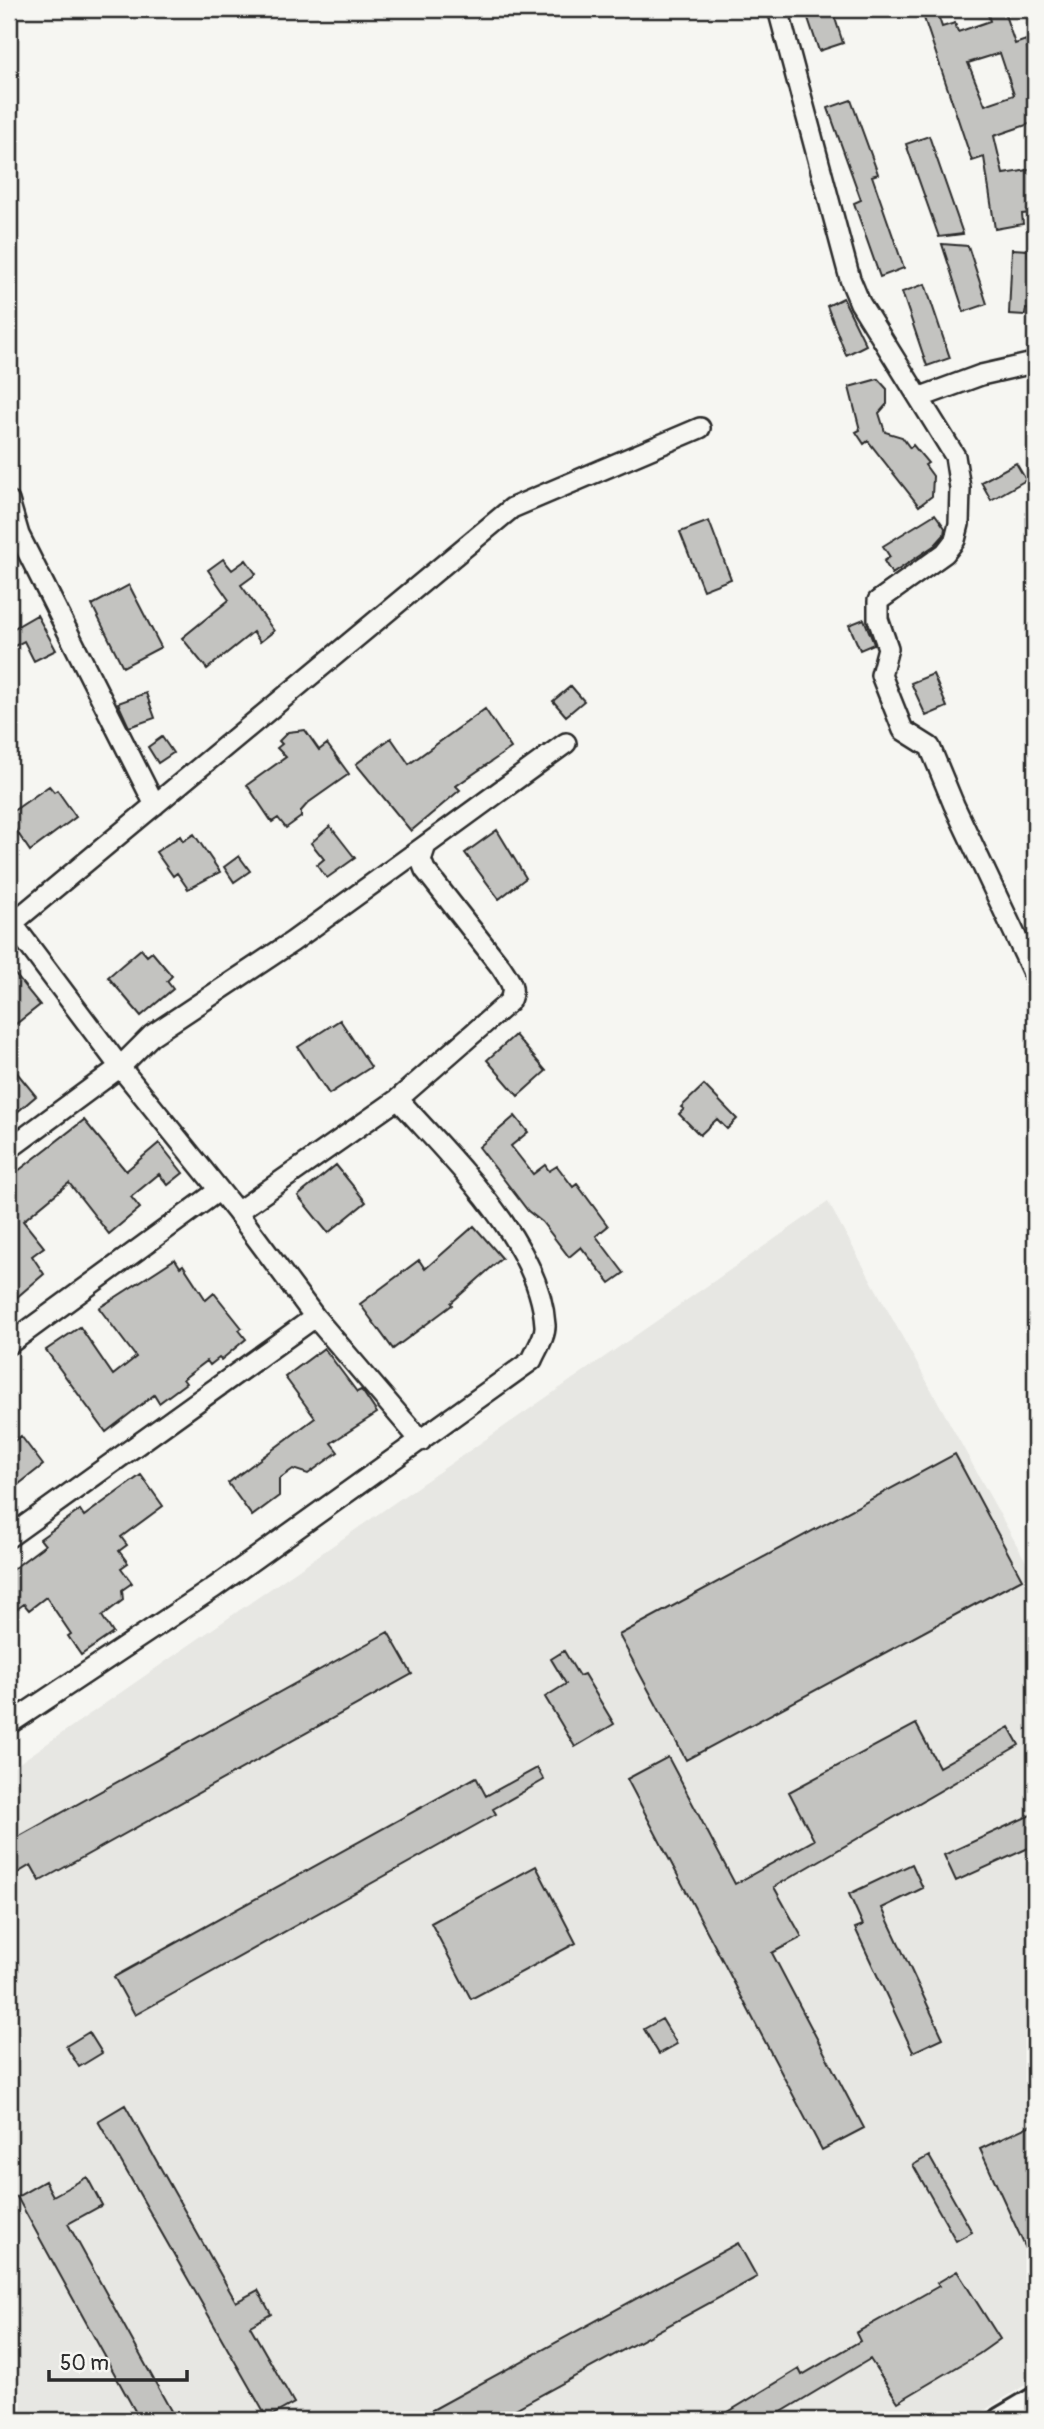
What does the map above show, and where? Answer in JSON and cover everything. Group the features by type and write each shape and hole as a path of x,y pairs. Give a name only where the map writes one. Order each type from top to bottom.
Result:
{"street":[{"path":"778,9 850,279 860,303 921,397 955,456 960,488 959,524 955,540 945,553 878,601 878,619 888,648 881,675 903,730 930,747 1035,976"},
{"path":"921,397 981,375 1035,366"},
{"path":"421,1441 314,1317 237,1212 120,1067 10,923 512,508 700,428"},
{"path":"9,501 14,537 155,805"},
{"path":"9,1149 120,1067 152,1035 292,943 566,743"},
{"path":"237,1212 398,1099 509,1002 514,993 512,984 501,967 425,870 421,860 426,845"},
{"path":"9,1724 215,1587 532,1360 546,1328 535,1278 513,1234 398,1099"},
{"path":"9,1344 218,1191"},
{"path":"9,1537 314,1317"},
{"path":"1001,2420 1035,2400"}],"shaded area":[{"path":"828,1202 1035,1578 1035,2379 969,2420 9,2420 9,1770"}],"building":[{"path":"805,9 832,9 843,43 819,51"},
{"path":"921,9 936,9 942,27 955,23 958,32 990,21 986,9 1003,9 1015,44 1026,40 1028,50 1035,48 1035,122 994,136 1003,174 1035,169 1035,209 1032,213 1022,214 1023,224 995,229 984,157 972,161","holes":["1000,53 1014,95 985,105 968,63"]},
{"path":"851,100 878,174 872,176 904,268 880,277 854,203 861,200 828,108"},
{"path":"929,136 963,234 939,237 906,144"},
{"path":"942,244 968,246 987,304 964,312"},
{"path":"1012,249 1028,250 1028,256 1035,256 1035,310 1026,309 1025,315 1009,314"},
{"path":"925,284 950,358 927,366 902,292"},
{"path":"843,298 866,345 846,355 827,306"},
{"path":"878,379 887,389 887,404 879,413 885,432 902,437 910,448 913,445 928,463 925,465 933,476 932,496 919,506 868,441 864,444 856,432 860,430 849,387"},
{"path":"1016,463 1026,480 991,500 981,482"},
{"path":"935,514 945,528 944,535 935,545 892,574 884,561 890,557 883,546"},
{"path":"709,521 731,579 703,590 680,532"},
{"path":"223,559 232,570 246,560 256,574 241,585 274,631 260,642 253,632 207,669 182,638 229,600 208,570"},
{"path":"129,585 161,647 123,667 92,605"},
{"path":"37,615 56,650 34,661 24,641 9,649 9,631"},
{"path":"864,619 874,644 860,650 849,625"},
{"path":"933,674 947,707 926,716 911,683"},
{"path":"571,686 584,701 566,716 553,701"},
{"path":"146,693 155,718 129,727 118,703"},
{"path":"485,709 511,748 456,786 460,790 411,831 356,764 391,738 409,764"},
{"path":"305,730 319,750 327,744 349,774 308,803 301,811 301,817 286,828 278,818 272,822 247,785 286,757 277,748 282,744 279,741 288,732"},
{"path":"162,737 173,753 158,763 148,747"},
{"path":"49,786 54,792 57,790 76,817 30,851 9,820 9,814"},
{"path":"330,826 355,858 327,878 317,865 324,859 311,843"},
{"path":"497,830 526,878 499,899 465,853"},
{"path":"194,834 220,872 188,889 177,873 173,876 156,852 180,836 183,841"},
{"path":"239,856 250,871 234,882 224,867"},
{"path":"141,949 147,956 152,952 172,976 167,981 173,989 141,1016 108,977"},
{"path":"9,967 40,1005 16,1024 9,1015"},
{"path":"340,1020 371,1067 329,1094 298,1047"},
{"path":"515,1035 546,1071 518,1096 487,1060"},
{"path":"9,1063 36,1096 9,1119"},
{"path":"704,1085 737,1119 727,1129 717,1119 700,1135 679,1114 684,1109 681,1107"},
{"path":"515,1116 528,1132 511,1146 533,1174 545,1165 549,1171 557,1166 573,1187 577,1184 608,1226 596,1236 624,1273 610,1283 581,1247 569,1257 542,1222 528,1211 479,1147"},
{"path":"84,1120 126,1171 159,1143 183,1173 168,1185 159,1174 131,1197 140,1208 109,1234 69,1183 23,1221 44,1247 32,1256 44,1274 9,1304 9,1178"},
{"path":"336,1165 366,1202 328,1233 298,1196"},
{"path":"474,1226 502,1258 451,1303 452,1305 393,1349 360,1304 419,1260 425,1269"},
{"path":"175,1259 180,1267 183,1265 206,1300 214,1293 242,1328 239,1330 246,1339 221,1360 219,1358 210,1365 207,1361 183,1379 186,1383 159,1403 154,1395 106,1432 46,1350 80,1327 113,1375 136,1357 99,1308"},
{"path":"324,1348 357,1392 363,1392 377,1413 331,1443 338,1452 308,1474 293,1469 279,1479 279,1496 252,1516 228,1483 315,1418 285,1377"},
{"path":"21,1436 43,1465 9,1492 9,1445"},
{"path":"955,1454 1022,1579 686,1760 619,1635"},
{"path":"141,1475 163,1506 121,1537 127,1545 119,1551 128,1563 121,1568 132,1583 122,1590 123,1600 102,1616 113,1633 81,1655 68,1636 71,1634 46,1597 29,1610 24,1604 9,1615 9,1572 45,1545 40,1539 80,1510 84,1516"},
{"path":"388,1632 412,1674 40,1881 31,1865 9,1878 9,1842"},
{"path":"564,1651 579,1676 584,1674 614,1724 575,1747 545,1697 566,1684 551,1659"},
{"path":"916,1724 939,1767 1009,1727 1019,1745 774,1887 802,1937 772,1953 864,2128 822,2150 627,1779 668,1757 735,1884 814,1840 789,1792"},
{"path":"537,1768 544,1780 493,1809 496,1814 135,2015 114,1977 476,1777 486,1796"},
{"path":"1035,1813 1035,1845 956,1881 944,1855"},
{"path":"912,1864 923,1888 882,1908 943,2038 913,2052 855,1928 863,1925 849,1894"},
{"path":"536,1866 576,1943 471,1999 431,1923"},
{"path":"662,2019 677,2044 659,2054 644,2029"},
{"path":"89,2032 102,2053 79,2067 66,2046"},
{"path":"125,2105 236,2302 258,2290 271,2314 250,2326 294,2403 267,2418 98,2121"},
{"path":"1035,2123 1035,2268 980,2149"},
{"path":"929,2156 972,2232 956,2241 913,2165"},
{"path":"87,2177 102,2205 68,2224 176,2420 140,2420 17,2197 45,2181 53,2196"},
{"path":"738,2243 757,2277 495,2420 414,2420"},
{"path":"957,2271 1000,2339 979,2354 898,2402 870,2359 768,2420 715,2420 799,2369 802,2375 860,2341 856,2333 939,2286 937,2283"}]}
